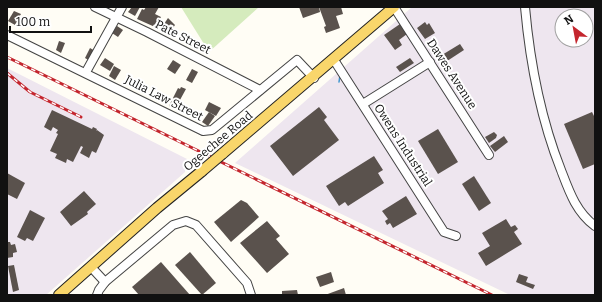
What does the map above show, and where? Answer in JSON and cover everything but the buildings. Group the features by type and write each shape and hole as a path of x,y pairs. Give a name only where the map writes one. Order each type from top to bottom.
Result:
{"main road":[{"name":"Ogeechee Road","path":"59,295 156,208 314,78 394,7"}],"street":[{"name":"Pate Street","path":"94,7 260,90"},
{"path":"86,72 122,7"},
{"name":"Dawes Avenue","path":"394,7 489,155"},
{"path":"525,7 532,66 541,115 572,198 579,211 595,226"},
{"name":"Julia Law Street","path":"7,35 86,72 203,131 212,130 297,60 314,78"},
{"name":"Owens Industrial","path":"334,60 444,232 456,236"},
{"path":"362,104 430,62"},
{"path":"97,295 105,282 173,225 186,221 196,225 238,272 247,283 251,295"},
{"path":"91,267 105,282"}],"shaded area":[{"path":"412,7 595,7 595,295 510,295 235,163"},
{"path":"7,68 187,159 185,172 46,295 7,295"}],"green space":[{"path":"181,7 259,7 209,52"}],"waterway":[{"path":"339,82 340,75"}],"railway":[{"path":"7,57 492,295"},
{"path":"7,73 30,92 81,117"}]}
